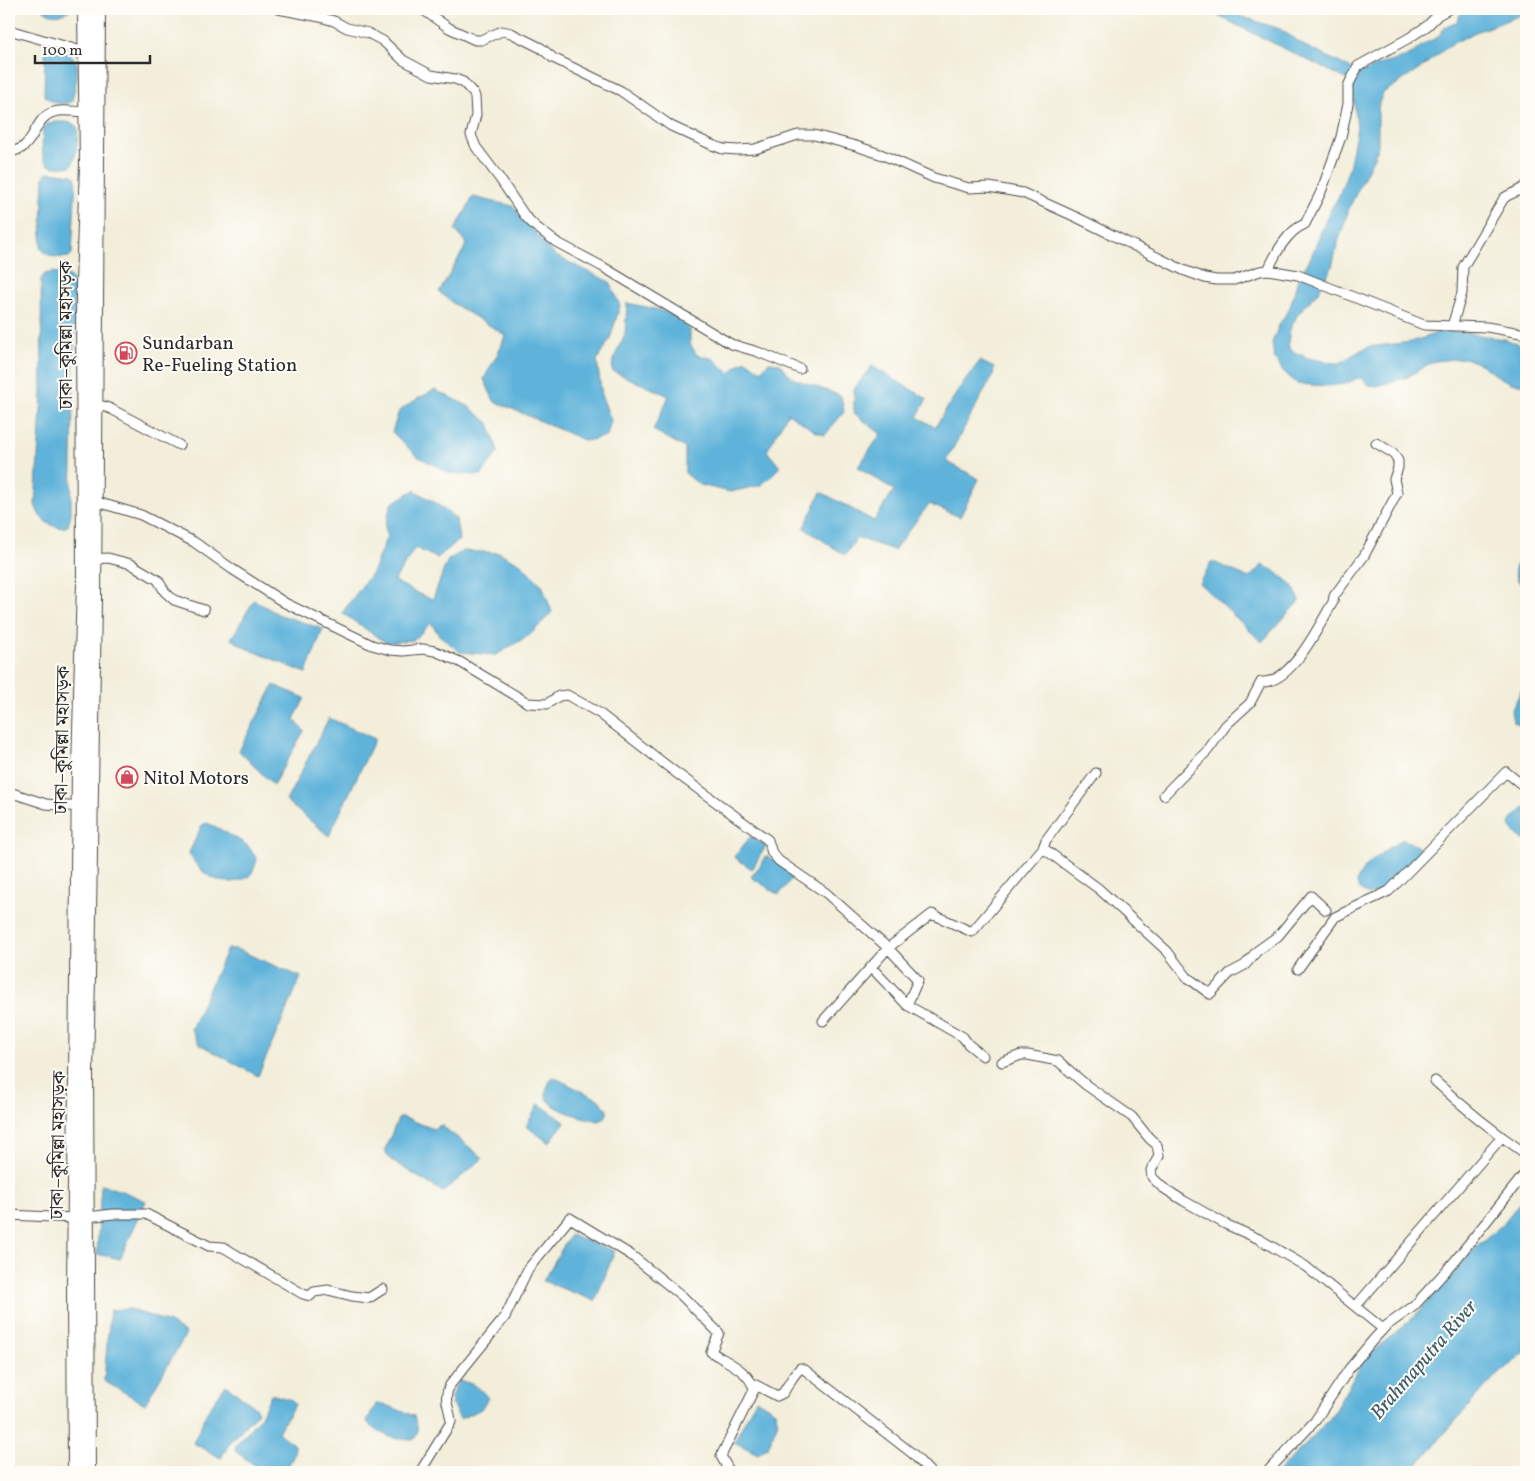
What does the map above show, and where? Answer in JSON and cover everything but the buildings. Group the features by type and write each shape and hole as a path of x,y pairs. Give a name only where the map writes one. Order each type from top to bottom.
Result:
{"highway":[{"name":"ঢাকা–কুমিল্লা মহাসড়ক","path":"85,9 87,164 83,284 84,583 79,807 81,1217 88,1472"},
{"name":"ঢাকা–কুমিল্লা মহাসড়ক","path":"75,1472 86,1072 94,620 98,9"}],"street":[{"path":"278,9 320,17 334,21 347,28 368,33 383,41 403,60 431,75 463,82 475,97 476,114 471,136 476,148 525,216 535,226 556,242 603,267 731,344 758,352 800,369"},
{"path":"422,9 449,28 475,40 480,40 502,31 511,33 541,48 553,58 621,91 671,126 723,148 738,150 756,149 805,134 836,140 883,154 934,178 969,188 989,187 1023,193 1183,270 1205,278 1234,280 1268,270 1298,275 1424,325 1487,326 1526,334"},
{"path":"1268,270 1288,236 1299,226 1305,224 1321,192 1341,137 1348,104 1348,86 1358,66 1409,38 1427,26 1438,15 1449,9"},
{"path":"9,30 85,52"},
{"path":"9,153 23,147 29,141 39,123 48,114 55,111 86,112"},
{"path":"1452,326 1462,293 1463,267 1504,198 1508,194 1522,190 1526,185"},
{"path":"95,406 111,409 179,445"},
{"path":"1164,795 1208,750 1226,725 1250,703 1261,682 1268,682 1285,672 1299,658 1333,602 1334,596 1364,556 1397,493 1394,479 1398,468 1398,461 1393,452 1376,443"},
{"path":"94,501 141,515 194,542 285,603 372,645 403,652 423,649 434,651 460,662 528,703 547,704 559,696 567,695 599,713 675,772 768,840 772,853 778,861 826,893 888,948 918,980 907,1005"},
{"path":"93,559 108,558 131,564 158,580 165,592 174,600 204,610"},
{"path":"1298,969 1335,917 1388,891 1506,772 1526,788"},
{"path":"823,1021 888,948 932,914 972,932 1043,848 1046,840 1096,773"},
{"path":"9,792 46,804 79,807"},
{"path":"1043,848 1099,889 1166,951 1187,977 1210,994 1230,973 1245,966 1257,951 1278,936 1311,896 1326,910"},
{"path":"871,967 907,1005 963,1037 968,1044 983,1056"},
{"path":"1002,1062 1021,1055 1058,1061 1086,1085 1132,1117 1157,1145 1158,1156 1151,1170 1152,1177 1162,1186 1208,1215 1259,1238 1305,1266 1383,1329"},
{"path":"1434,1081 1502,1138 1526,1154"},
{"path":"1356,1306 1502,1138"},
{"path":"1267,1472 1315,1421 1349,1368 1383,1329 1414,1306 1460,1256 1526,1172"},
{"path":"9,1215 81,1217 113,1214 146,1214 208,1246 223,1247 303,1294 310,1296 314,1292 328,1290 369,1298 383,1289"},
{"path":"420,1472 451,1422 446,1399 446,1393 450,1385 505,1317 528,1269 570,1218 631,1255 682,1296 719,1333 711,1352 747,1376 752,1383 754,1390 721,1456 727,1466 724,1472"},
{"path":"752,1383 779,1396 800,1368 913,1454 930,1472"}],"water":[{"path":"43,9 71,9 57,15 46,12"},
{"path":"1204,9 1228,9 1240,16 1280,29 1305,46 1357,71 1367,71 1377,65 1394,61 1413,53 1424,44 1438,37 1445,27 1456,23 1461,13 1466,9 1526,9 1526,13 1473,33 1450,45 1417,71 1383,93 1378,112 1378,146 1350,206 1332,267 1318,292 1298,314 1290,329 1288,343 1290,350 1308,358 1340,363 1368,347 1411,342 1443,331 1462,332 1503,339 1517,343 1526,349 1526,385 1511,383 1480,364 1465,358 1435,361 1408,377 1377,386 1369,385 1361,378 1345,384 1327,386 1297,384 1283,371 1274,357 1272,343 1279,325 1290,307 1298,279 1310,259 1329,212 1338,198 1349,168 1357,127 1353,93 1350,84 1344,78"},
{"path":"50,48 68,54 76,61 76,84 72,101 68,103 53,102 44,95 45,55 46,49"},
{"path":"55,122 70,123 77,127 77,146 71,166 53,167 45,160 42,148 43,128 47,124"},
{"path":"49,172 73,175 76,178 72,254 69,257 53,256 43,251 41,247 44,177"},
{"path":"473,197 513,206 554,255 610,282 620,306 610,339 597,360 602,397 611,420 607,436 586,441 494,401 484,379 501,347 505,335 454,304 439,292 467,244 455,230"},
{"path":"53,272 70,276 74,283 75,294 71,514 68,526 65,527 54,526 44,520 35,505 42,393 41,279 45,274"},
{"path":"627,303 661,310 675,317 690,330 690,344 697,355 714,359 730,374 739,364 746,360 761,371 769,362 779,363 792,378 841,396 844,412 825,435 814,431 788,413 767,451 780,467 762,485 730,492 700,485 685,473 685,448 653,430 669,396 612,371 613,360 625,334"},
{"path":"980,361 994,368 993,375 946,461 979,479 960,517 929,504 894,550 857,538 845,555 804,528 821,492 874,521 894,490 858,467 881,434 854,413 854,389 872,366 927,399 917,417 935,427 961,386"},
{"path":"435,390 468,406 489,423 498,452 481,475 449,473 417,456 392,432 399,411"},
{"path":"414,490 436,503 456,519 459,540 437,558 415,548 394,581 433,599 448,560 463,551 500,553 521,564 542,585 552,612 530,635 496,655 460,652 439,635 431,623 414,640 386,643 342,613 373,571 387,536 385,527 391,504"},
{"path":"1526,556 1526,591 1516,577 1515,569"},
{"path":"1211,563 1216,563 1249,578 1262,565 1275,571 1292,585 1300,600 1262,642 1199,583"},
{"path":"254,600 278,614 323,629 306,673 246,648 231,639"},
{"path":"1526,681 1526,728 1513,721 1511,711"},
{"path":"274,685 305,698 294,719 304,731 273,785 239,751"},
{"path":"329,718 375,739 329,836 286,801"},
{"path":"1526,806 1526,842 1511,828 1510,824 1514,817"},
{"path":"207,823 248,846 257,859 249,876 233,882 225,882 203,872 197,866 189,853 202,825"},
{"path":"751,836 766,846 752,869 734,857"},
{"path":"1403,839 1417,846 1419,851 1418,857 1378,893 1366,894 1363,892 1358,886 1358,879 1362,871 1379,855"},
{"path":"767,856 795,874 779,895 751,877"},
{"path":"227,949 236,949 301,977 258,1076 199,1044 191,1029"},
{"path":"553,1077 598,1099 607,1109 606,1116 599,1121 593,1120 567,1112 552,1104 547,1098 546,1092"},
{"path":"539,1104 565,1122 549,1143 526,1126"},
{"path":"402,1117 434,1129 441,1125 482,1157 482,1159 443,1192 392,1161 387,1155 385,1149 398,1119"},
{"path":"101,1185 146,1201 120,1259 97,1254"},
{"name":"Brahmaputra River","path":"1526,1194 1526,1351 1488,1384 1416,1466 1408,1472 1278,1472 1329,1420 1365,1358 1414,1317 1478,1245 1502,1225"},
{"path":"570,1235 615,1251 595,1301 543,1281"},
{"path":"130,1309 170,1323 186,1334 145,1404 104,1381 110,1310"},
{"path":"459,1381 475,1386 488,1398 481,1409 460,1419 451,1400 451,1396"},
{"path":"226,1385 256,1408 258,1412 231,1441 221,1458 193,1443 208,1410"},
{"path":"271,1394 292,1400 295,1404 278,1432 295,1446 294,1455 285,1472 264,1472 235,1451 236,1445 261,1416"},
{"path":"756,1399 775,1411 778,1422 768,1447 758,1454 734,1442"},
{"path":"376,1404 383,1404 414,1416 417,1430 414,1439 409,1440 388,1436 370,1425 367,1421"}],"place":[{"name":"Sundarban Re-Fueling Station","path":"126,353"},
{"name":"Nitol Motors","path":"127,777"}]}
